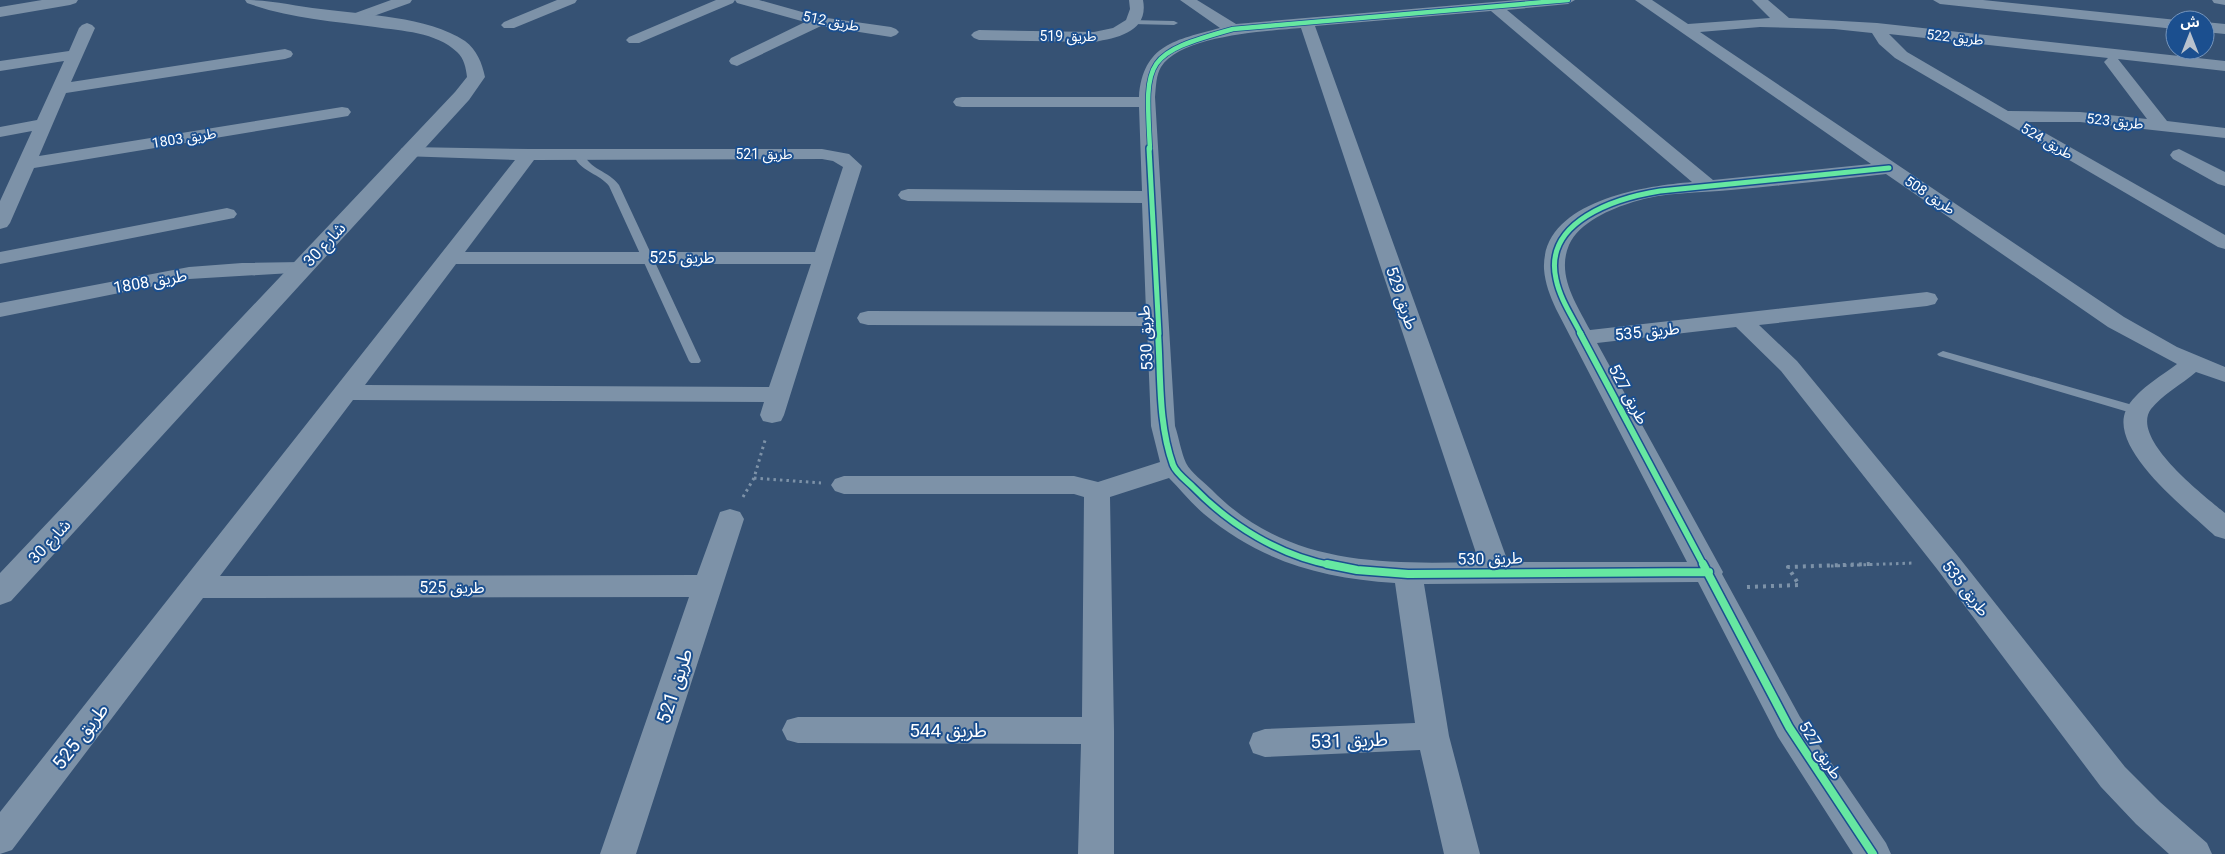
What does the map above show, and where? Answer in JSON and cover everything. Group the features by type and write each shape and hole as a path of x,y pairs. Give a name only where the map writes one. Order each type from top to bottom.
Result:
{"street":[{"path":"0,4 23,0"},
{"path":"0,12 70,0"},
{"name":"شارع 30","path":"0,593 471,86 476,77 474,63 467,52 458,44 434,33 272,7 252,0"},
{"path":"352,19 406,0"},
{"path":"509,25 570,0"},
{"path":"634,40 728,0"},
{"name":"طريق 512","path":"742,0 819,21 891,32"},
{"path":"1187,0 1233,30"},
{"name":"طريق 530","path":"1568,0 1495,7 1377,10 1307,24 1233,30 1198,40 1168,52 1155,62 1149,76 1147,102 1163,426 1174,467 1212,506 1240,527 1274,546 1314,562 1357,570 1408,574 1709,572"},
{"name":"طريق 508","path":"1642,0 2116,322 2150,343 2192,363 2225,375"},
{"path":"1759,0 1784,22"},
{"path":"1940,0 2050,16 2165,23"},
{"path":"2219,0 2225,0"},
{"path":"1132,22 1142,1"},
{"path":"1495,7 1709,186"},
{"path":"2050,16 2069,49"},
{"path":"737,61 819,21"},
{"name":"طريق 519","path":"979,35 1103,36 1120,32 1132,22"},
{"name":"طريق 522","path":"1685,29 1784,22 1877,28 2225,66"},
{"name":"طريق 529","path":"1307,24 1497,572"},
{"path":"2,215 87,28"},
{"name":"طريق 524","path":"1877,28 1885,41 1901,54 2004,116 2225,243"},
{"path":"60,89 285,54"},
{"path":"0,66 74,55"},
{"path":"2112,62 2161,125"},
{"path":"962,102 1147,102"},
{"name":"طريق 1803","path":"26,164 342,112"},
{"name":"طريق 523","path":"2004,116 2058,116 2225,133"},
{"path":"0,132 44,124"},
{"name":"طريق 521","path":"408,152 529,155 822,154 841,156 853,166 775,405"},
{"name":"طريق 525","path":"0,839 529,155"},
{"path":"2179,155 2225,180"},
{"name":"طريق 527","path":"1873,854 1789,728 1709,572 1583,338 1554,276 1555,255 1564,237 1580,221 1600,208 1627,198 1709,186 1890,168"},
{"path":"908,195 1152,197"},
{"path":"0,258 227,214"},
{"name":"طريق 525","path":"449,258 824,258"},
{"name":"طريق 1808","path":"0,310 189,273 242,269 302,268"},
{"name":"طريق 535","path":"1583,338 1927,300"},
{"name":"طريق 530","path":"868,318 1158,319"},
{"name":"طريق 535","path":"1741,320 1789,366 1947,562 2113,777 2148,813 2194,854"},
{"path":"2192,363 2140,407 2135,419 2137,434 2146,451 2225,530"},
{"path":"346,392 775,405"},
{"path":"844,485 1074,485 1097,492 1174,467"},
{"path":"1096,854 1098,731 1097,492"},
{"name":"طريق 521","path":"618,854 730,519"},
{"path":"1408,574 1433,736 1462,854"},
{"name":"طريق 525","path":"196,587 707,586"},
{"name":"طريق 544","path":"798,730 1098,731"},
{"name":"طريق 531","path":"1265,743 1433,736"}],"lane":[{"path":"1132,22 1174,23"},
{"path":"581,155 582,164 601,172 611,180 695,361"},
{"path":"1943,354 2139,411"}],"path":[{"path":"730,519 754,478 775,405"},
{"path":"754,478 844,485"},
{"path":"1752,587 1799,585 1788,568 1947,562"}],"cycle path":[{"path":"1568,0 1233,29 1180,46 1161,57 1155,63 1150,75 1147,97 1163,426 1174,467 1212,506 1240,527 1274,546 1314,562 1357,570 1408,574 1709,572"},
{"path":"1873,854 1789,727 1568,309 1558,288 1554,267 1558,246 1572,227 1592,212 1625,198 1672,189 1889,168"}]}
